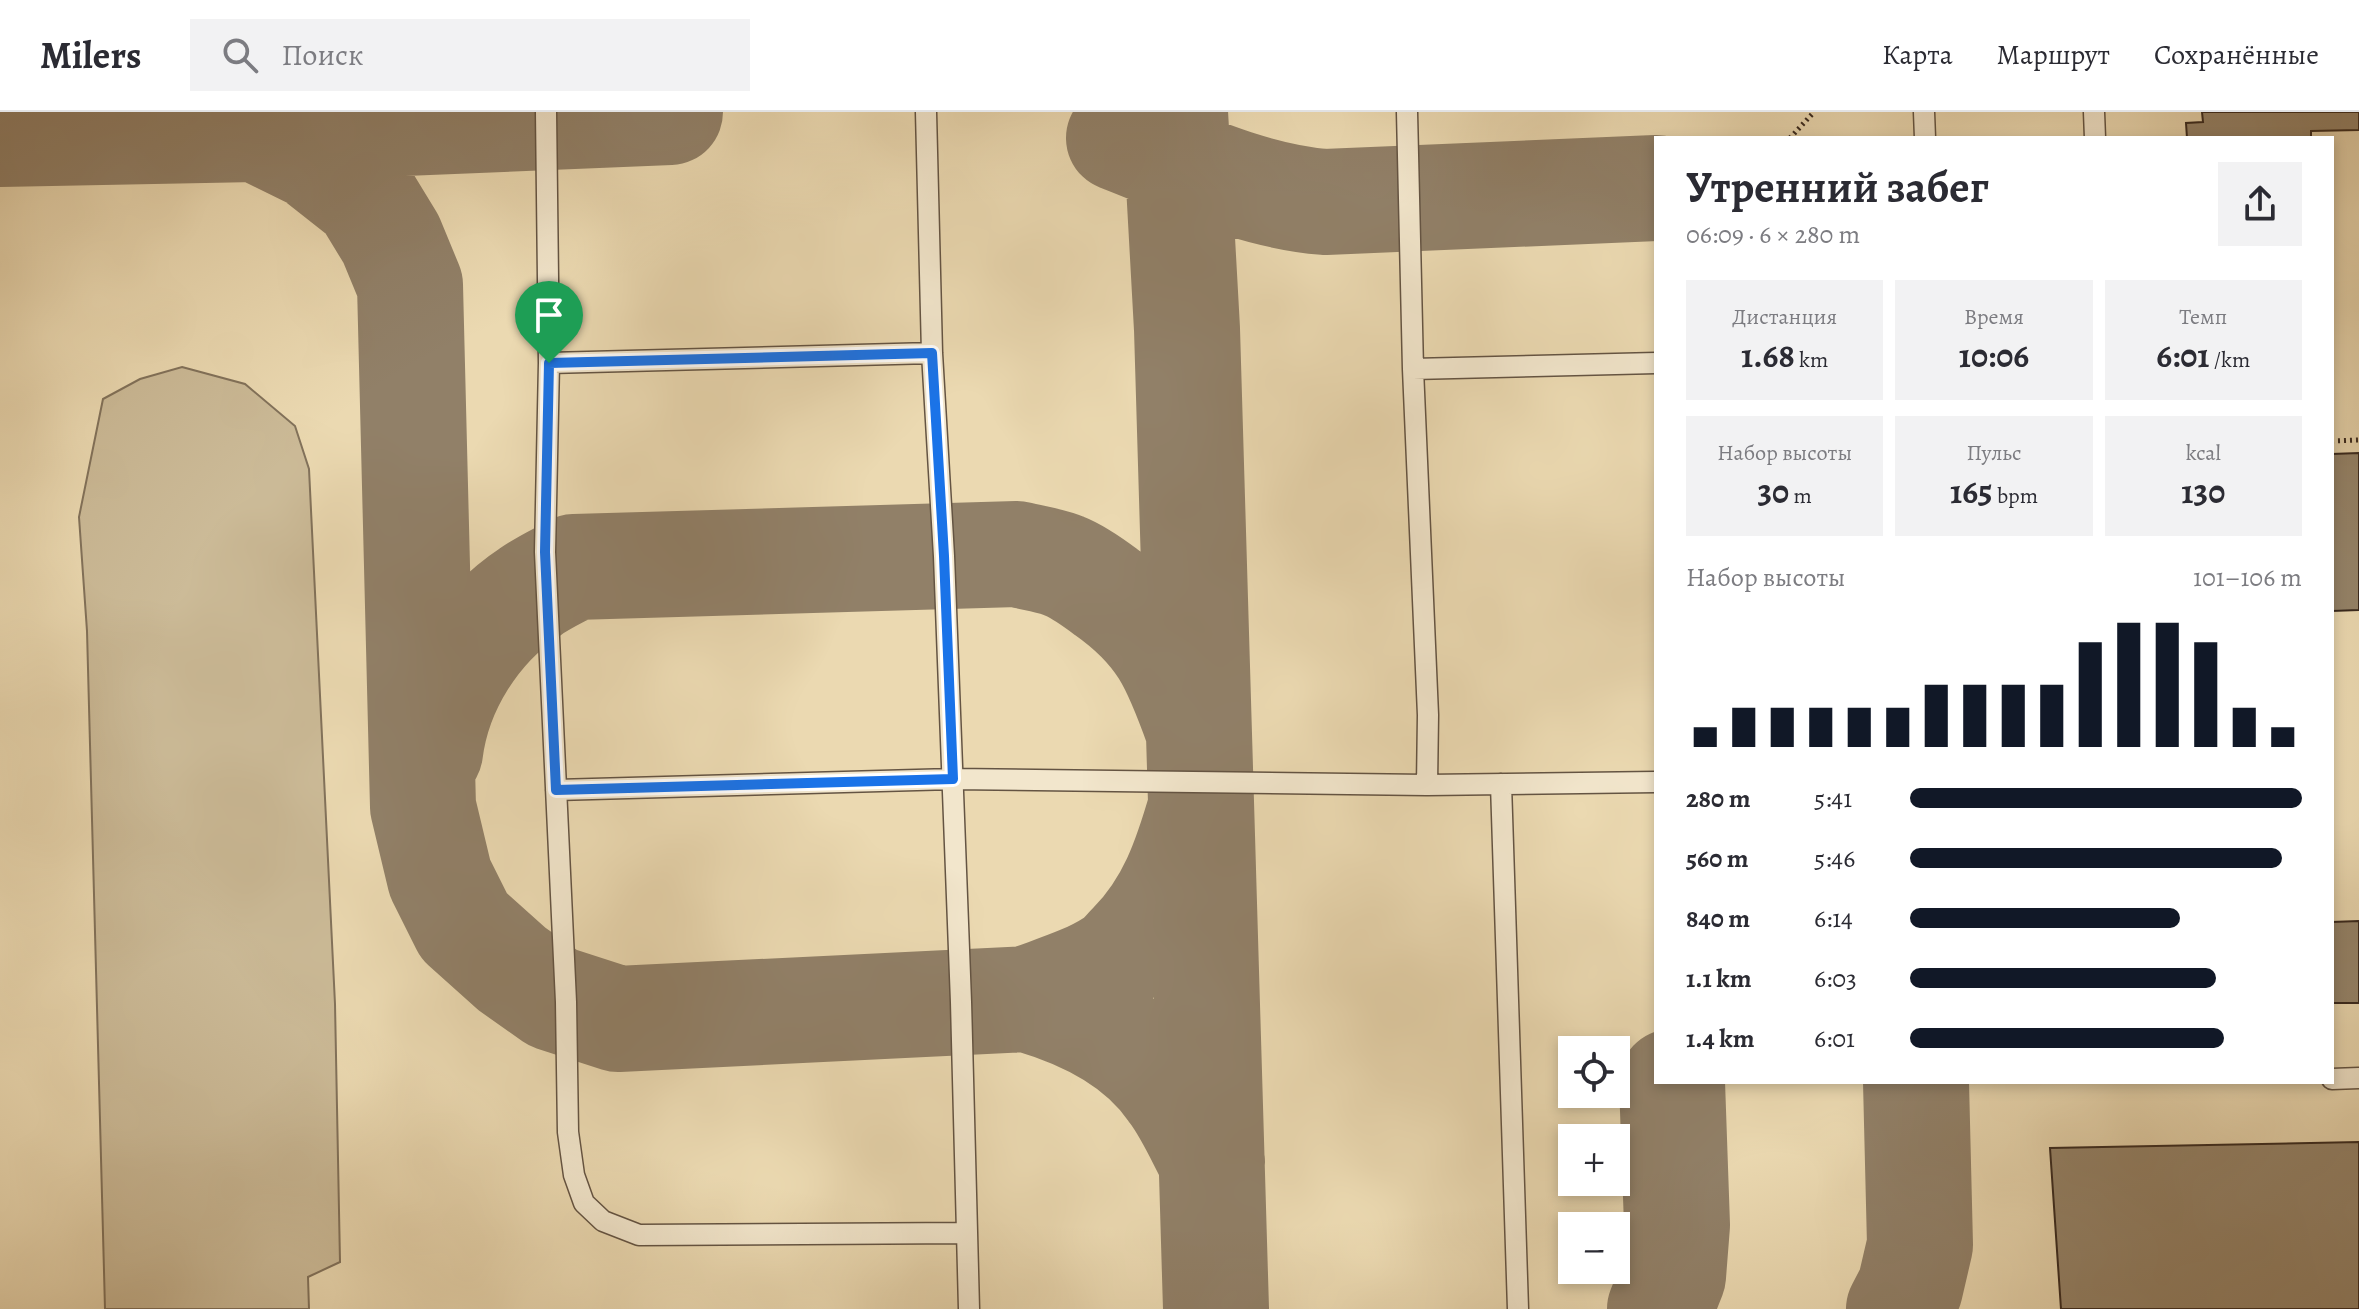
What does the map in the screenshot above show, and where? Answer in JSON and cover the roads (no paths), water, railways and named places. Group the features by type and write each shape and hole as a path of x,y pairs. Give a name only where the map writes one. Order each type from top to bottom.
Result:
{"lane":[{"path":"546,112 549,363 545,552 566,1002 568,1132 574,1175 584,1203 603,1221 639,1235 967,1233"},
{"path":"926,112 932,353 953,779 969,1309"},
{"path":"1407,112 1413,369 1428,715 1427,785"},
{"path":"1924,112 1925,136"},
{"path":"2094,112 2095,136"},
{"path":"549,363 932,353"},
{"path":"1413,369 1654,363"},
{"path":"556,790 953,779 1427,785 1654,782"},
{"path":"1501,784 1518,1309"},
{"path":"2334,1079 2359,1078"}]}
